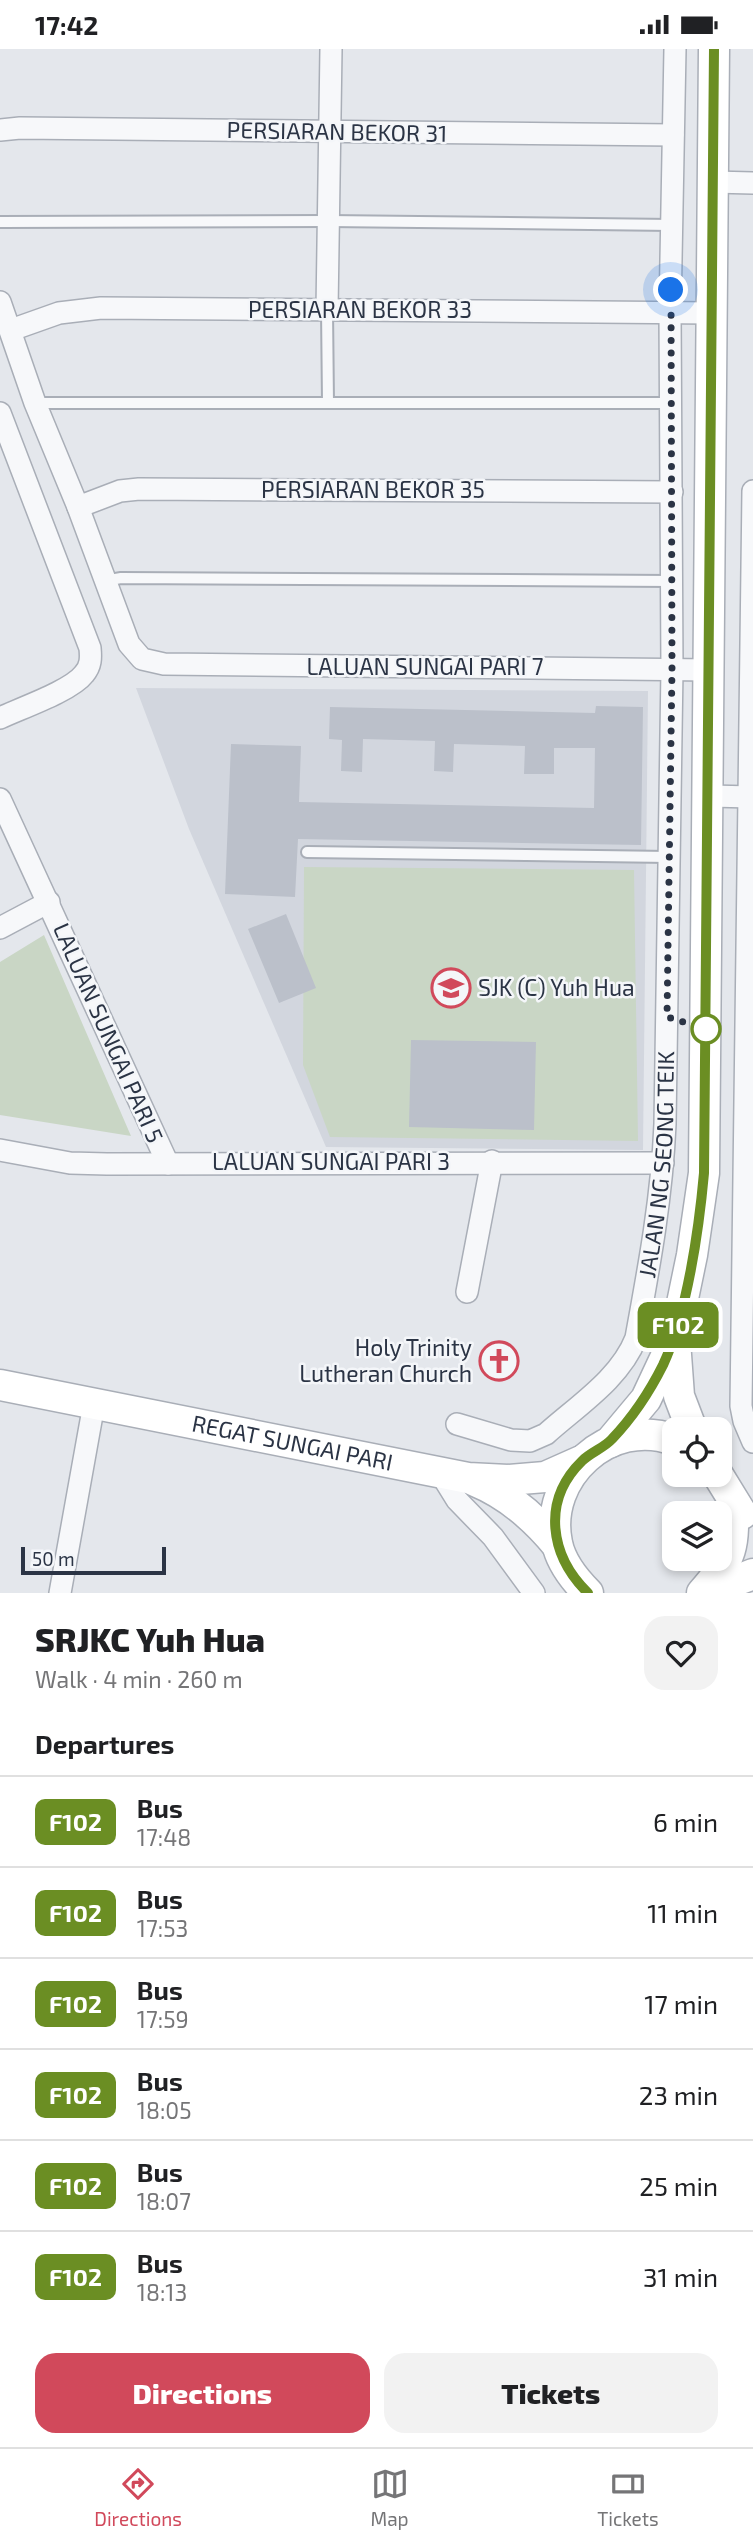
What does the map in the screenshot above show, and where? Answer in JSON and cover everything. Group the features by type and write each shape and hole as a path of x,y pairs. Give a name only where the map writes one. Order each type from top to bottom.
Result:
{"main road":[{"name":"JALAN NG SEONG TEIK","path":"675,1337 692,1255 704,1173 714,49"},
{"path":"675,1337 679,1396 687,1417"},
{"path":"557,1545 555,1523 558,1500 567,1479 581,1461 610,1442 646,1399 675,1337"},
{"name":"REGAT SUNGAI PARI","path":"0,1385 468,1478 508,1480 545,1477 581,1461"},
{"path":"610,1442 636,1435 662,1437"},
{"path":"468,1478 499,1491 542,1527 557,1545 580,1588"},
{"path":"725,1488 753,1528"},
{"path":"704,1593 723,1569 734,1535 725,1488"},
{"path":"704,1593 753,1574"}],"street":[{"path":"327,310 331,49"},
{"name":"JALAN NG SEONG TEIK","path":"457,1424 511,1440 530,1441 546,1434 621,1367 636,1338 655,1233 663,1163 669,857 672,669 670,312 675,49"},
{"name":"PERSIARAN BEKOR 31","path":"0,130 20,128 673,135"},
{"path":"713,182 753,183"},
{"path":"0,302 35,403 78,507 104,582"},
{"name":"PERSIARAN BEKOR 33","path":"11,330 60,313 101,308 712,313"},
{"path":"0,413 90,648 91,662 85,674 73,685 0,718"},
{"name":"PERSIARAN BEKOR 35","path":"78,507 120,491 139,489 672,492"},
{"path":"752,1439 741,1406 747,1336 753,491"},
{"name":"LALUAN SUNGAI PARI 7","path":"104,582 129,644 142,659 164,664 710,670"},
{"path":"709,796 752,797"},
{"name":"LALUAN SUNGAI PARI 5","path":"0,799 168,1164"},
{"name":"LALUAN SUNGAI PARI 5","path":"0,928 49,902"},
{"name":"LALUAN SUNGAI PARI 3","path":"0,1150 70,1163 663,1163"},
{"path":"467,1292 492,1161"},
{"path":"60,1593 94,1404"},
{"path":"439,1472 457,1500 493,1537 534,1593"}],"lane":[{"path":"0,222 328,221 672,225"},
{"path":"327,310 328,403"},
{"path":"35,403 672,403"},
{"path":"104,582 121,578 672,582"},
{"path":"307,852 669,857"}],"shaded area":[{"name":"SJK (C) Yuh Hua","path":"136,688 648,691 643,1150 326,1147 189,829"}],"green space":[{"path":"304,867 634,870 638,1141 330,1137 303,1065"},
{"path":"44,935 131,1136 0,1115 0,962"}],"building":[{"path":"596,706 643,707 641,845 298,839 295,897 225,894 231,744 301,746 299,802 594,808 595,748 554,748 554,774 524,774 525,746 454,744 453,772 434,771 435,741 363,739 362,772 341,771 342,740 329,739 330,707 595,713"},
{"path":"286,914 316,988 279,1003 248,929"},
{"path":"411,1040 536,1042 534,1130 409,1127"}],"bus line":[{"name":"F102","path":"588,1593 572,1577 557,1545 555,1523 558,1500 567,1479 581,1461 610,1442 646,1399 669,1351 675,1337 692,1255 704,1173 714,49"}],"place":[{"name":"SJK (C) Yuh Hua","path":"451,988"},
{"name":"Holy Trinity Lutheran Church","path":"499,1361"}],"route":[{"path":"671,290 672,669 667,1017 706,1029"}]}
